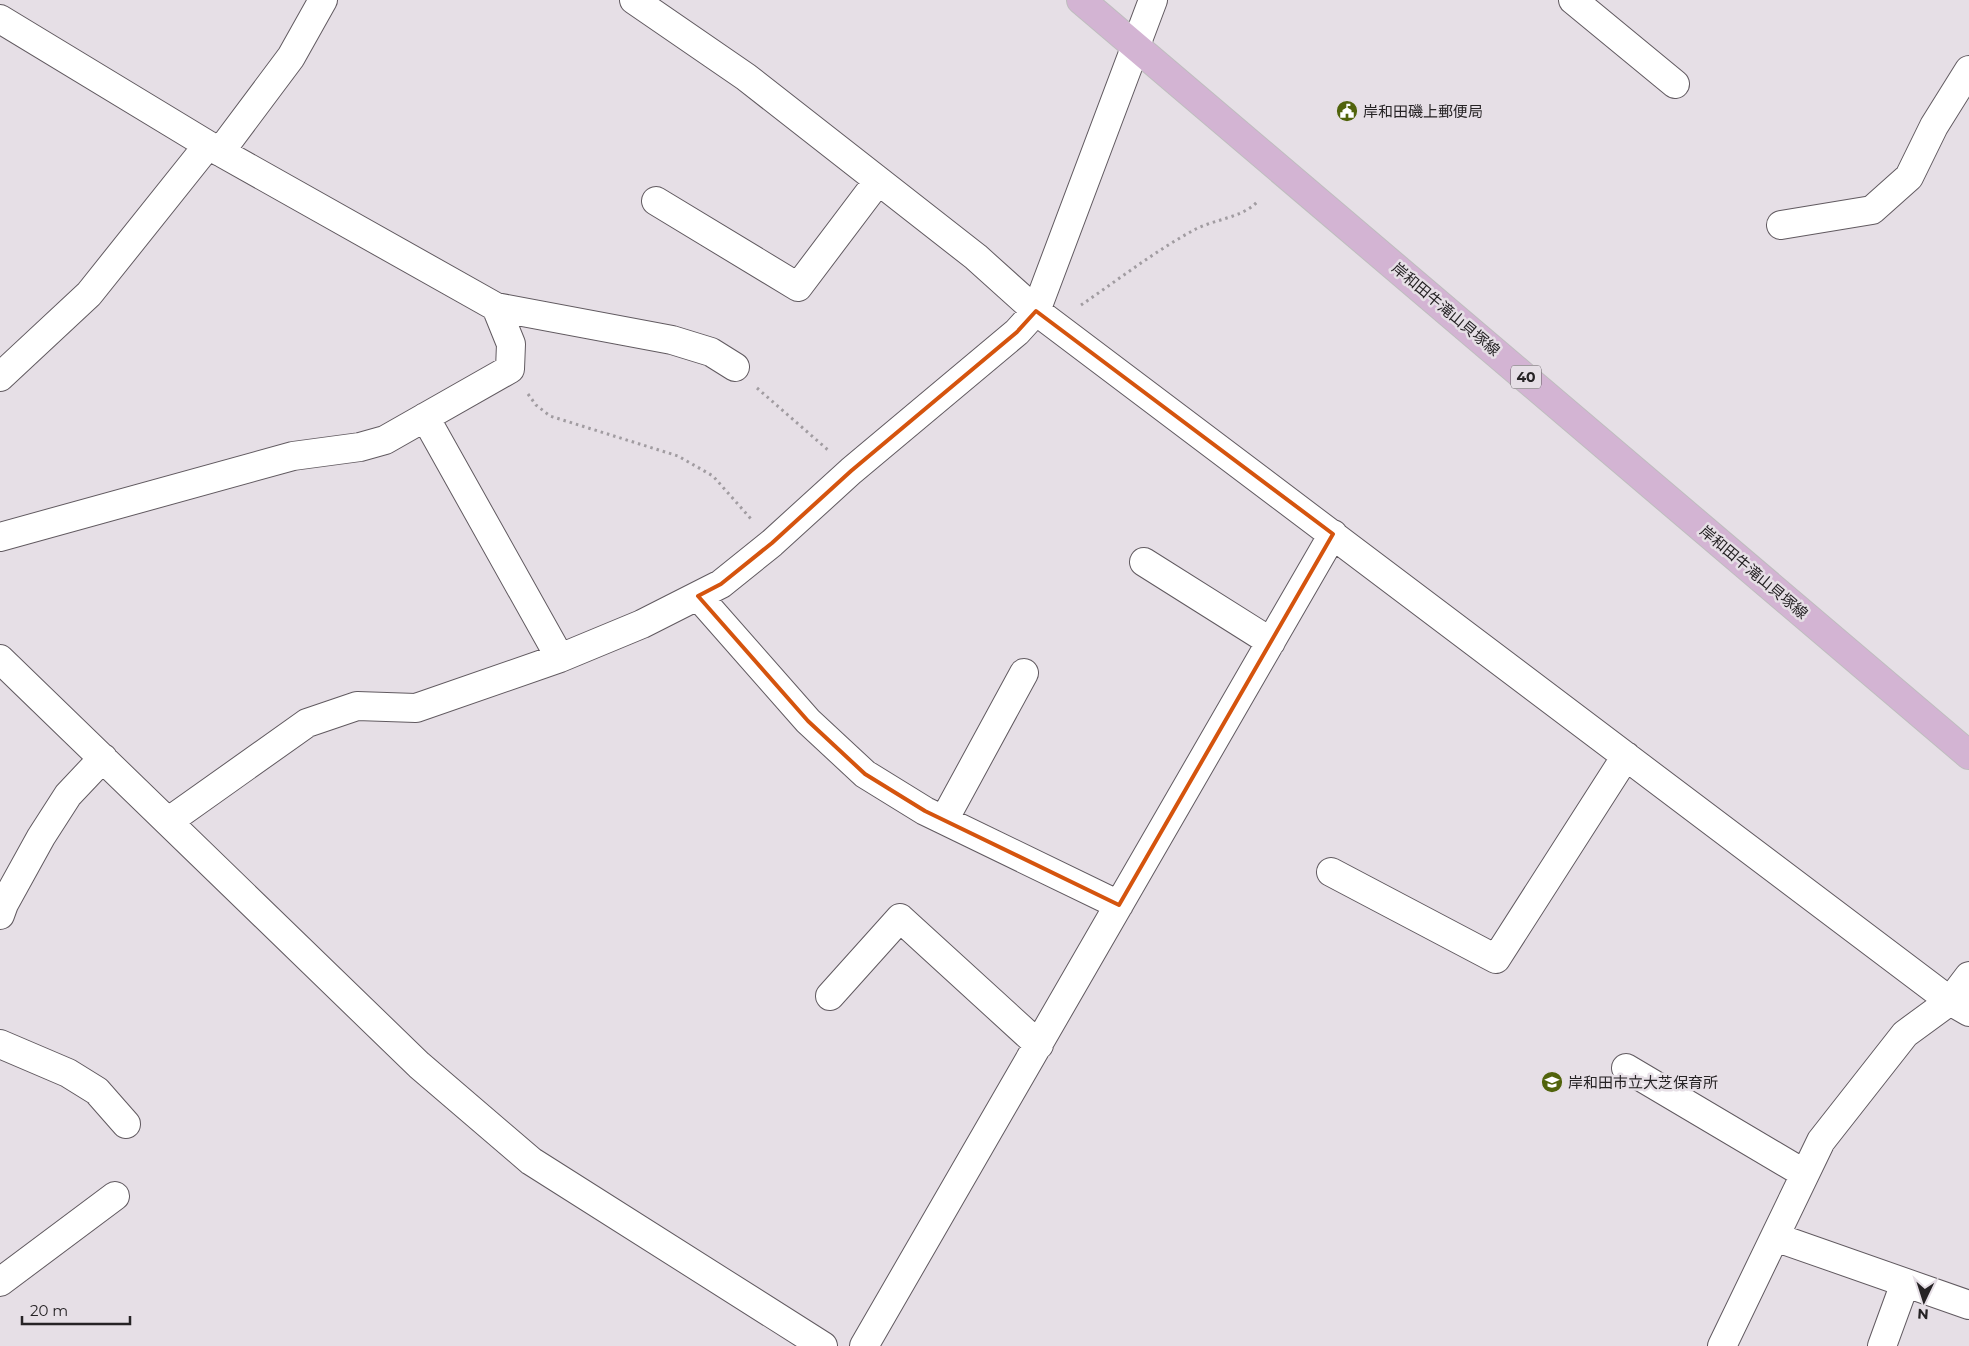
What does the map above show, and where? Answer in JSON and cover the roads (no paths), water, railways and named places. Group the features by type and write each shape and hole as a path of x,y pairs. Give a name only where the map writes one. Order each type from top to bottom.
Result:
{"main road":[{"name":"岸和田牛滝山貝塚線","path":"1081,0 1969,756"}],"street":[{"path":"0,377 89,294 291,57 323,0"},
{"path":"634,0 746,77 976,257 1045,317 1959,1006"},
{"path":"169,821 307,723 357,706 416,708 560,658 642,624 721,584 772,543 851,471 1017,332 1045,317 1135,45 1153,0"},
{"path":"1573,0 1675,84"},
{"path":"0,18 214,148 496,307 672,340 711,352 734,367"},
{"path":"1781,225 1872,210 1909,177 1934,126 1969,70"},
{"path":"656,201 798,287 878,181"},
{"path":"0,537 293,456 360,447 385,440 510,369 511,344 496,307"},
{"path":"425,417 560,658"},
{"path":"864,1346 1333,534"},
{"path":"1144,562 1271,642"},
{"path":"698,596 808,721 865,774 926,811 1119,906"},
{"path":"0,659 420,1065 531,1161 823,1346"},
{"path":"944,820 1024,673"},
{"path":"1331,872 1496,959 1626,756"},
{"path":"0,915 4,904 68,795 103,758"},
{"path":"830,996 900,918 1039,1045"},
{"path":"1722,1346 1821,1141 1905,1034 1959,1006 1969,976"},
{"path":"0,1044 68,1073 97,1091 126,1124"},
{"path":"1626,1068 1805,1174"},
{"path":"0,1282 115,1196"},
{"path":"1775,1237 1969,1305"},
{"path":"1882,1346 1905,1283"}],"place":[{"name":"岸和田磯上郵便局","path":"1347,111"},
{"name":"岸和田市立大芝保育所","path":"1552,1082"}]}
